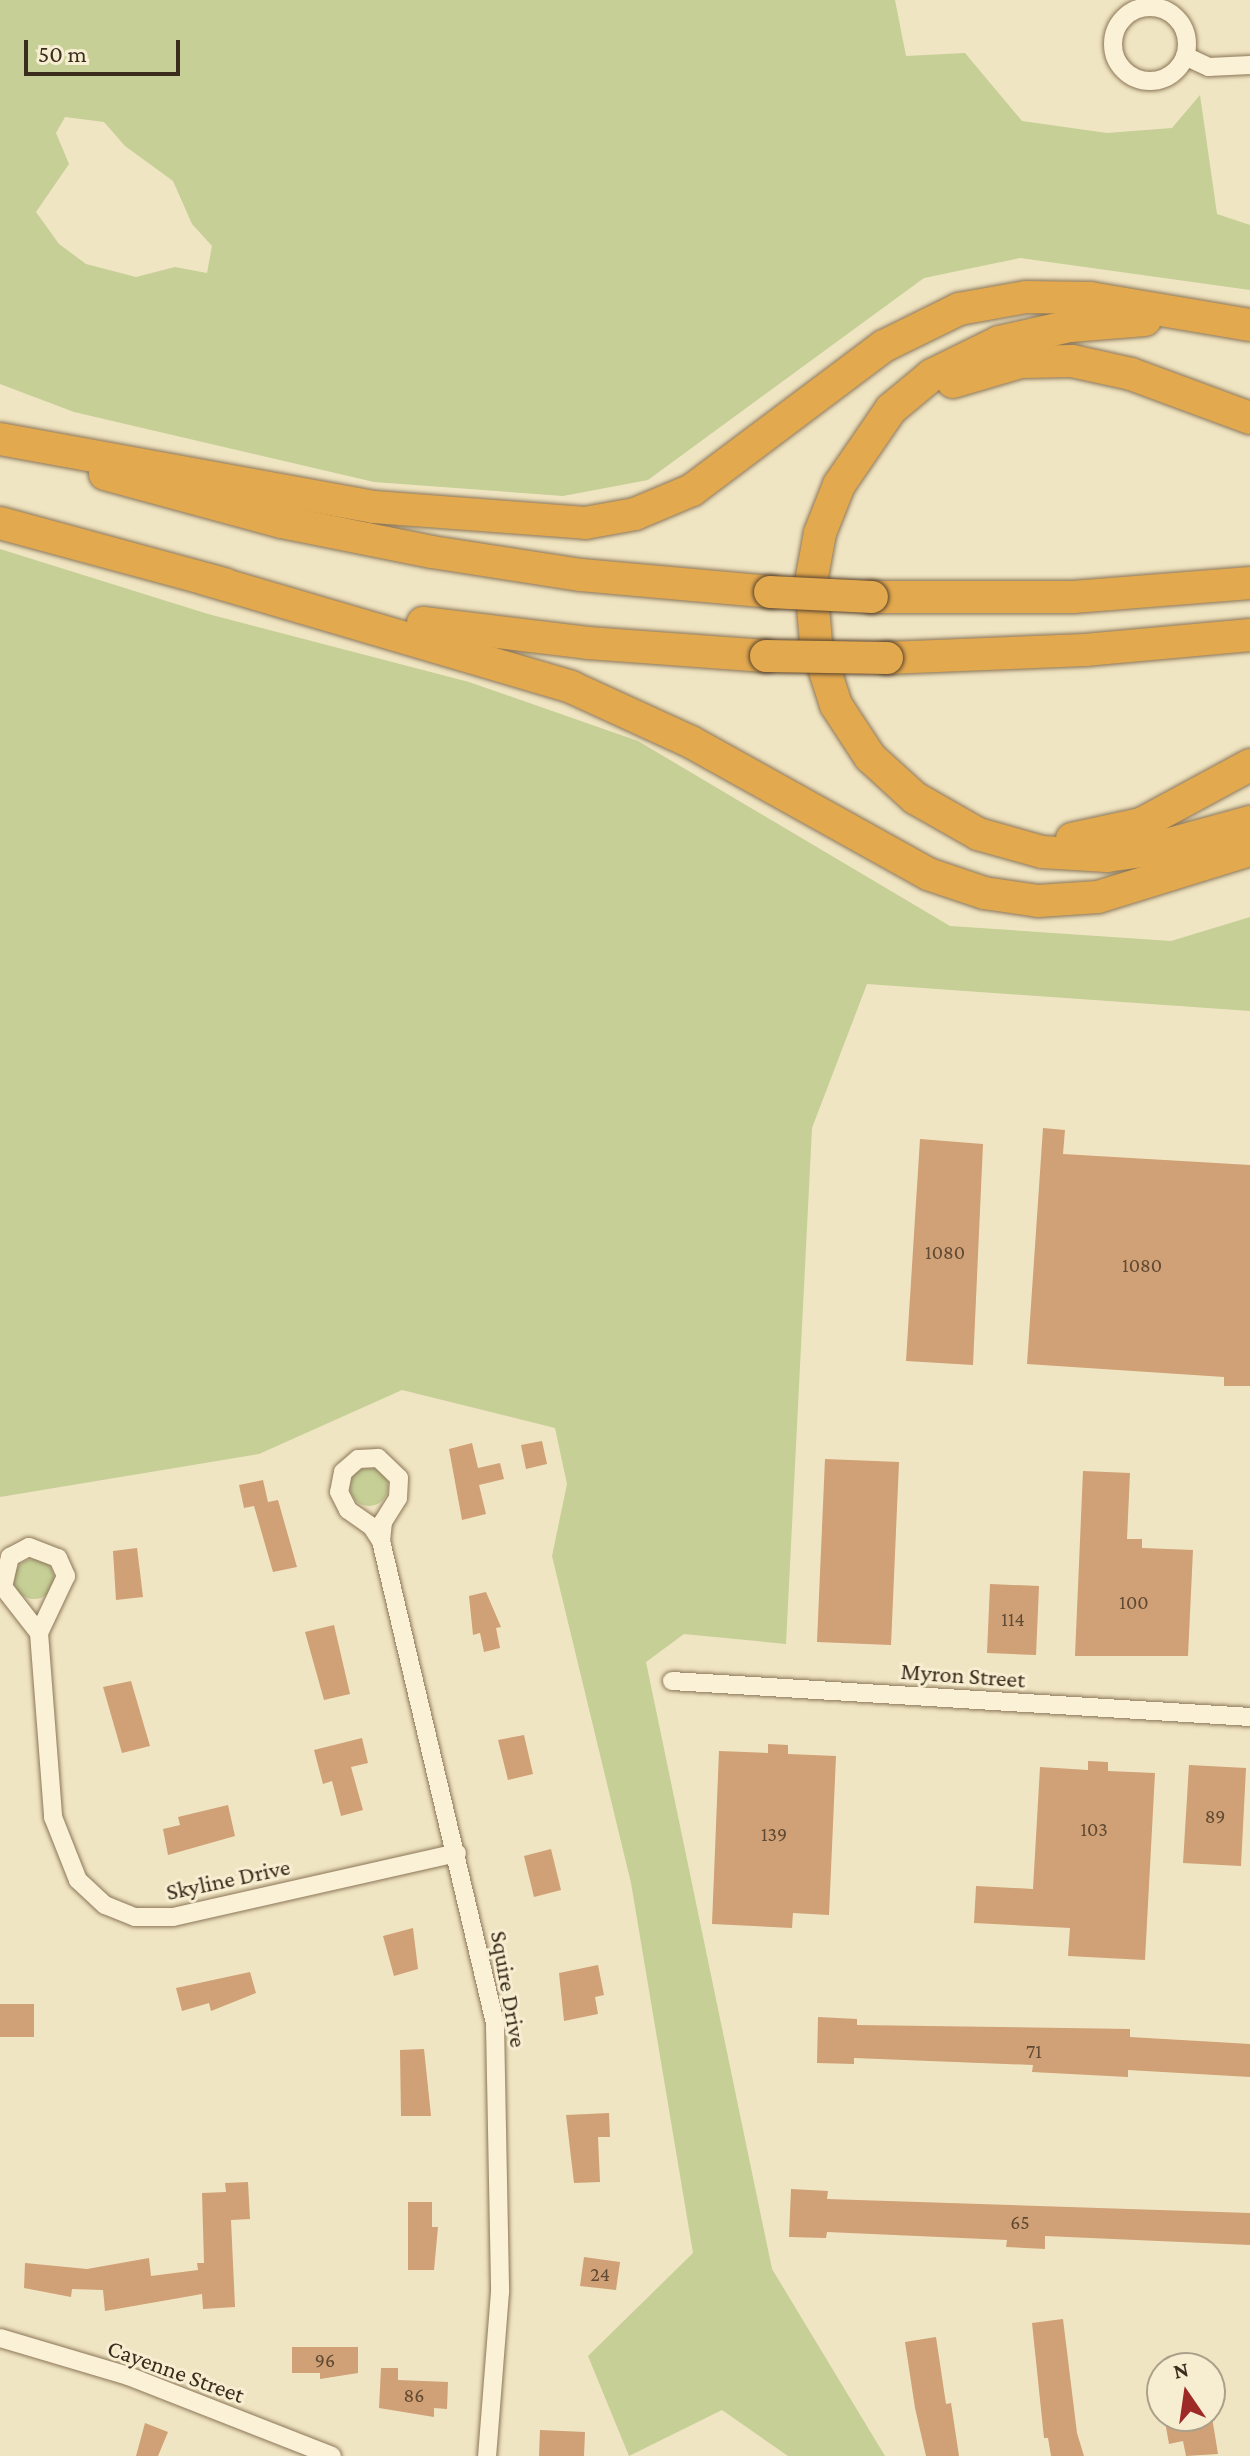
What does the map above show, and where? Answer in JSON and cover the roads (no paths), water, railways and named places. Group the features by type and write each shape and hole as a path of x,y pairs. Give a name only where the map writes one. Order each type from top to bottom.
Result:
{"highway":[{"path":"0,440 374,507 585,523 635,514 692,490 869,356 919,325 959,309 1026,297 1090,298 1250,326"},
{"path":"1250,326 1108,321 999,342 917,386 880,421 828,509 814,557 811,603 820,663 857,740 884,772 930,808 998,841 1086,856 1148,850 1250,822"},
{"path":"853,462 885,427 924,397 974,374 1021,362 1102,366 1250,418"},
{"path":"0,440 208,504 356,538 581,575 770,592 872,597 1073,597 1250,583"},
{"path":"0,523 205,579 571,687 691,742 928,874 976,891 1038,901 1098,897 1250,850"},
{"path":"205,579 451,627 766,656 887,658 1085,650 1250,635"},
{"path":"930,808 1000,835 1085,838 1141,824 1250,765"}],"street":[{"path":"1164,10 1186,34 1185,56 1179,67 1158,80 1133,76 1116,58 1115,33 1130,13 1164,10"},
{"path":"1185,56 1209,67 1250,65"},
{"path":"378,1458 399,1478 398,1498 383,1522 381,1541 372,1527 348,1510 339,1492 343,1472 358,1459 378,1458"},
{"name":"Squire Drive","path":"381,1541 490,1991 497,2049 500,2292 487,2456"},
{"name":"Skyline Drive","path":"39,1633 3,1587 10,1557 29,1547 58,1558 66,1576 39,1633 53,1817 78,1880 105,1905 135,1917 173,1917 457,1853"},
{"name":"Myron Street","path":"672,1681 1250,1717"},
{"name":"Cayenne Street","path":"0,2338 128,2376 332,2456"}]}
